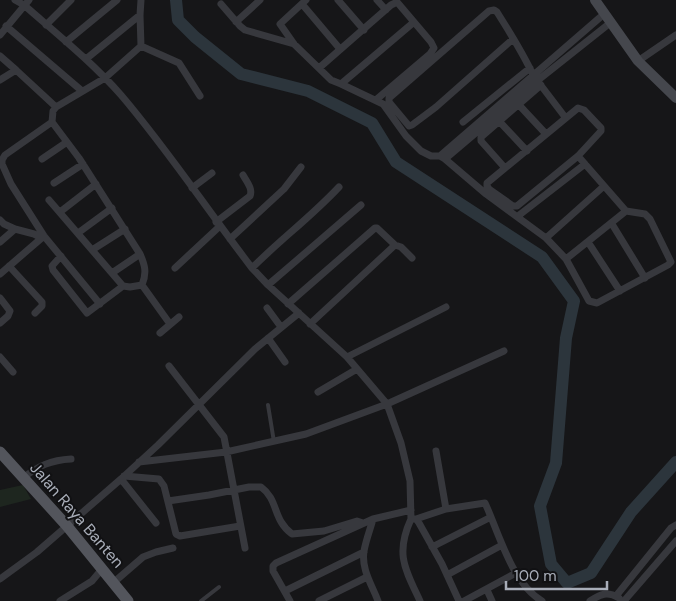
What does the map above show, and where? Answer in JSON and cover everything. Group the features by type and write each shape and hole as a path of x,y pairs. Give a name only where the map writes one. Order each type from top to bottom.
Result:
{"main road":[{"name":"Jalan Raya Banten","path":"0,452 67,526 128,601"}],"street":[{"path":"15,0 27,2 46,24 86,58 105,78 152,133 252,268 288,304 347,357 387,404 401,443 410,481 413,519 404,536 402,558 420,601"},
{"path":"46,24 71,0"},
{"path":"66,42 117,0"},
{"path":"141,0 141,46"},
{"path":"236,22 260,0"},
{"path":"338,0 364,30"},
{"path":"377,0 386,10"},
{"path":"595,0 638,61 676,98"},
{"path":"0,35 27,2"},
{"path":"340,49 304,2 280,24 294,44 330,80 377,99 387,107 406,136 421,151 431,156 442,158 486,194 546,238 566,259 589,300 592,303 597,303 646,278 671,262 650,219 645,214 626,211 578,156"},
{"path":"319,68 397,2 434,48 377,99"},
{"path":"221,4 245,30 294,44"},
{"path":"513,39 436,107 412,125 409,126 389,102 389,98 489,11 494,10 497,12 513,39 535,77 565,117"},
{"path":"86,58 140,15"},
{"path":"547,69 582,33 607,19"},
{"path":"463,122 589,41 607,19"},
{"path":"341,84 414,22"},
{"path":"6,26 82,91"},
{"path":"582,33 589,41"},
{"path":"638,61 676,35"},
{"path":"141,46 105,78 56,107 53,111 52,122 83,164 140,254 146,275 142,285"},
{"path":"141,46 179,63 200,96"},
{"path":"0,56 56,107"},
{"path":"0,80 16,70"},
{"path":"442,158 535,77"},
{"path":"505,168 481,141 480,137 519,105 535,77"},
{"path":"519,105 546,134"},
{"path":"581,108 601,128 599,134 578,156 517,206 487,186 487,183 565,117 581,108"},
{"path":"499,121 527,151"},
{"path":"52,122 12,150 2,160 4,169 43,237 100,304"},
{"path":"42,159 67,142"},
{"path":"54,184 83,164"},
{"path":"518,216 585,164"},
{"path":"230,239 284,190 301,167"},
{"path":"192,188 212,173"},
{"path":"175,268 218,224 250,196 252,193 250,187 243,175"},
{"path":"60,212 96,184"},
{"path":"546,238 604,186"},
{"path":"252,268 339,187"},
{"path":"50,200 123,286 130,288 142,285"},
{"path":"268,285 361,205"},
{"path":"78,233 112,208"},
{"path":"566,259 626,211"},
{"path":"0,220 15,229 43,237"},
{"path":"612,224 646,278"},
{"path":"288,304 375,228 395,245 401,247 412,258"},
{"path":"0,242 15,229"},
{"path":"92,250 125,229"},
{"path":"0,274 43,237"},
{"path":"588,242 620,291"},
{"path":"310,324 395,245"},
{"path":"112,273 140,254"},
{"path":"61,256 52,266 53,270 87,314 123,286"},
{"path":"9,266 42,302 42,306 35,312"},
{"path":"142,285 170,324"},
{"path":"0,298 10,311 8,316 0,323"},
{"path":"347,357 446,306"},
{"path":"267,308 282,327"},
{"path":"0,579 37,552 139,462 240,363 299,313"},
{"path":"160,333 180,317"},
{"path":"268,338 285,362"},
{"path":"139,462 226,452 306,434 387,404 504,352"},
{"path":"0,357 13,372"},
{"path":"170,366 224,437 245,548"},
{"path":"318,392 357,369"},
{"path":"436,451 446,509"},
{"path":"23,478 48,462 71,459"},
{"path":"122,477 159,479 164,486 176,534 180,536 240,526"},
{"path":"122,477 156,524"},
{"path":"168,501 235,491 249,487 261,487 272,497 277,516 285,529 292,534 324,531 357,521 363,523"},
{"path":"413,519 446,509 485,503 516,574 527,588 542,601"},
{"path":"290,601 273,571 273,566 276,563 373,519 411,510"},
{"path":"432,547 491,516"},
{"path":"373,519 364,552 364,562 367,577 378,601"},
{"path":"413,519 419,523 459,601"},
{"path":"616,596 670,528 676,525"},
{"path":"590,601 602,593 610,593 623,601 676,541"},
{"path":"447,575 502,545"},
{"path":"113,583 142,557 173,548"},
{"path":"285,591 364,552"},
{"path":"60,601 92,581 102,569"},
{"path":"464,601 516,574"},
{"path":"319,601 367,577"},
{"path":"487,590 492,601"}],"lane":[{"path":"268,405 274,442"},
{"path":"201,601 219,587"}],"shaded area":[{"path":"23,485 31,499 0,507 0,490"}],"waterway":[{"path":"176,0 178,20 195,37 241,74 308,91 372,123 396,162 542,257 574,301 566,338 556,463 540,506 551,564 567,583 591,573 631,512 676,462"}]}
